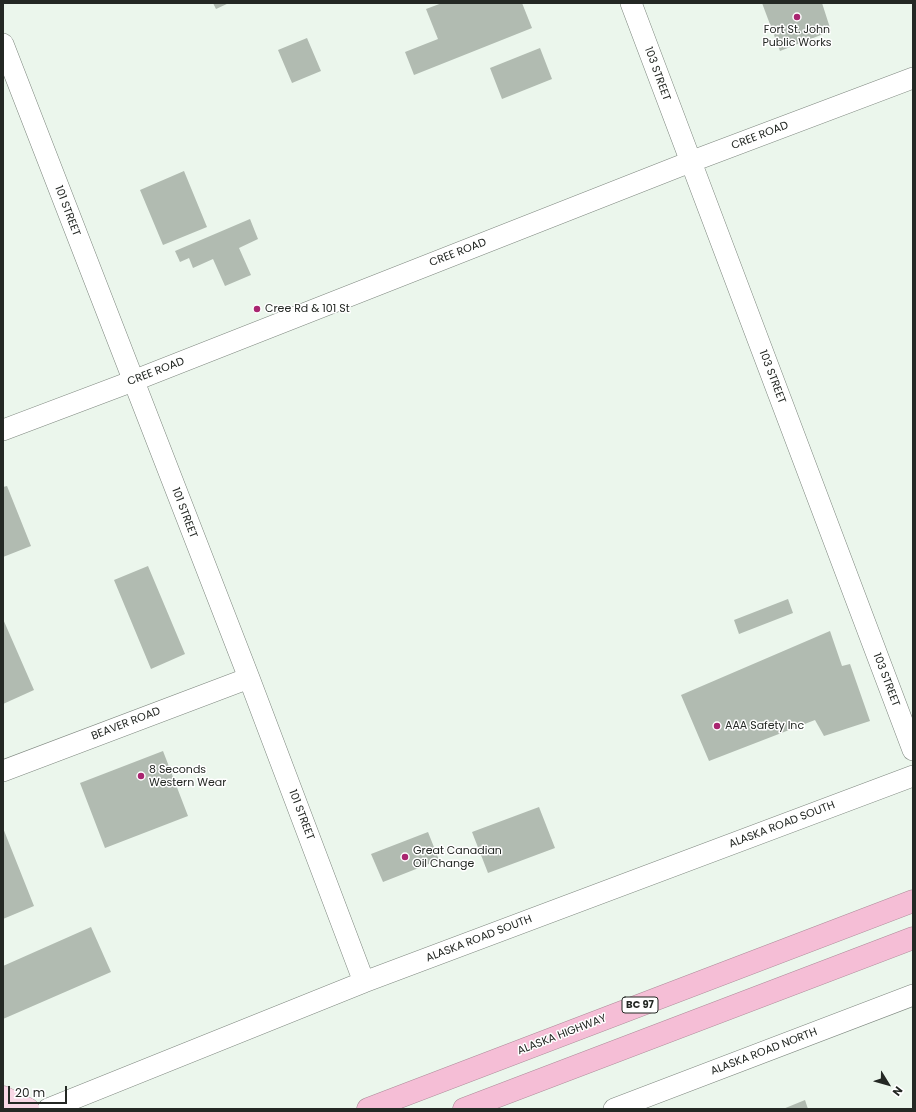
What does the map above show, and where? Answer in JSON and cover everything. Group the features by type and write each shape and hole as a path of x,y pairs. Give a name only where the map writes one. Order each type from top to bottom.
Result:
{"highway":[{"name":"ALASKA HIGHWAY","path":"368,1109 913,901"},
{"path":"464,1109 913,938"}],"main road":[{"path":"3,1097 28,1109"}],"street":[{"name":"103 STREET","path":"631,3 913,750"},
{"name":"101 STREET","path":"3,44 249,678 364,982"},
{"name":"CREE ROAD","path":"3,430 133,381 690,162 913,78"},
{"name":"BEAVER ROAD","path":"3,771 249,678"},
{"name":"ALASKA ROAD SOUTH","path":"48,1109 364,982 913,776"},
{"name":"ALASKA ROAD NORTH","path":"614,1109 913,995"}],"building":[{"path":"213,3 229,3 216,9"},
{"path":"442,3 522,3 532,28 414,75 405,52 438,39 426,9"},
{"name":"Fort St. John Public Works","path":"762,3 822,3 831,31 780,51"},
{"path":"307,38 321,71 292,83 278,50"},
{"path":"540,48 552,79 502,99 490,68"},
{"path":"184,171 207,227 163,245 140,190"},
{"path":"250,219 258,239 239,248 251,275 225,286 213,259 193,268 189,258 180,262 175,251"},
{"path":"7,486 31,546 3,557 3,487"},
{"path":"148,566 185,654 151,669 114,580"},
{"path":"788,599 793,613 739,634 734,620"},
{"path":"3,619 34,690 3,704"},
{"path":"830,631 842,666 850,664 870,721 824,736 815,720 709,761 681,695"},
{"path":"163,751 188,816 105,848 80,783"},
{"path":"539,807 555,848 488,873 472,832"},
{"path":"3,828 34,906 3,919"},
{"name":"Great Canadian Oil Change","path":"428,832 439,860 383,882 371,854"},
{"path":"91,927 111,972 3,1019 3,966"},
{"path":"805,1100 808,1109 783,1109"}],"place":[{"name":"Fort St. John Public Works","path":"797,17"},
{"name":"Cree Rd & 101 St","path":"257,309"},
{"name":"AAA Safety Inc","path":"717,726"},
{"name":"8 Seconds Western Wear","path":"141,776"},
{"name":"Great Canadian Oil Change","path":"405,857"}]}
